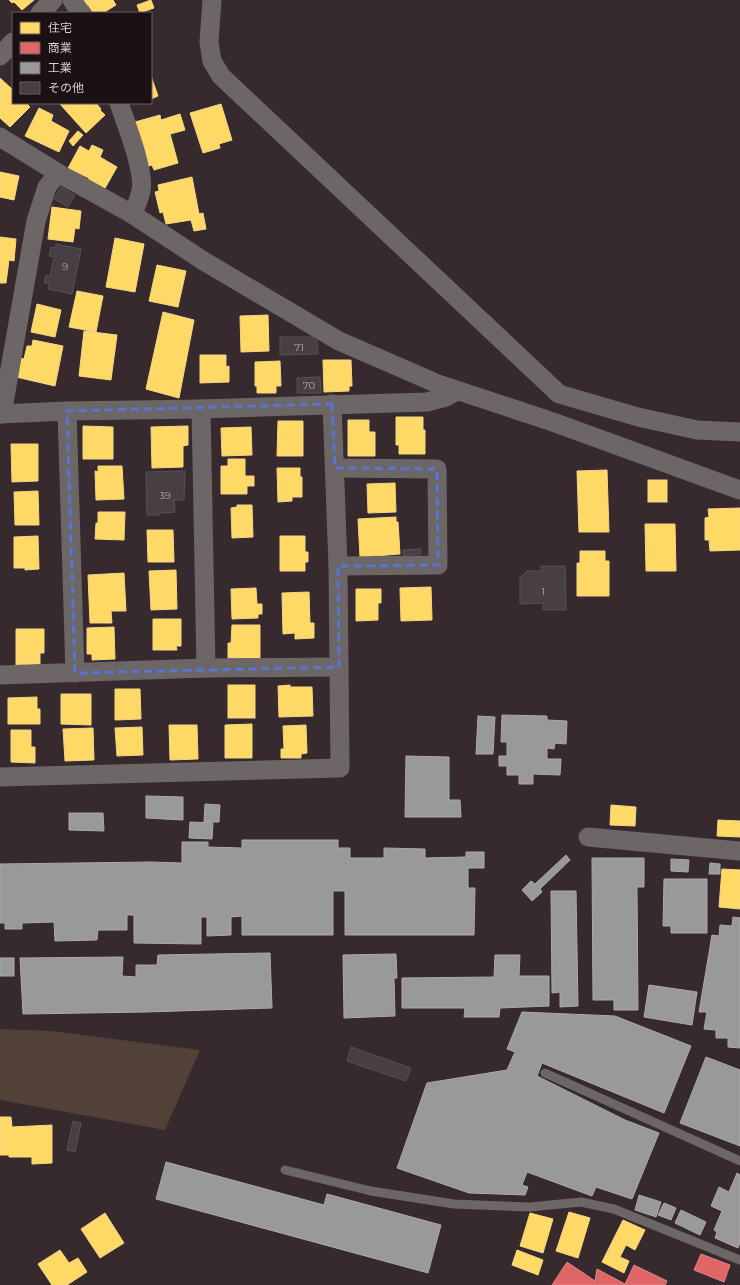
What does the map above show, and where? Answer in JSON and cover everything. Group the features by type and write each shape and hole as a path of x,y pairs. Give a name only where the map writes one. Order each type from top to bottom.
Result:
{"street":[{"path":"41,12 53,0"},
{"path":"72,0 80,12"},
{"path":"212,0 209,42 212,61 221,76 559,394 638,417 697,430 740,432"},
{"path":"0,56 12,43"},
{"path":"119,104 141,177 141,190 138,203 132,214"},
{"path":"0,137 58,174 132,214 202,260 339,341 456,391 550,421 740,490"},
{"path":"58,174 47,187 36,221 1,414 67,411 201,410 332,404 427,402 446,397 456,391"},
{"path":"550,421 559,394"},
{"path":"0,777 340,768 338,566 332,404"},
{"path":"201,410 206,668"},
{"path":"67,411 75,673"},
{"path":"335,468 437,469 438,565 338,566"},
{"path":"0,674 206,668 339,667"},
{"path":"588,837 740,851"}],"lane":[{"path":"545,1073 740,1161"},
{"path":"285,1170 371,1192 454,1204 530,1207 581,1202 614,1209 740,1260"}],"highlighted area":[{"path":"332,404 335,468 437,469 438,565 338,566 339,667 75,673 67,411"}],"shaded area":[{"path":"0,1029 51,1031 200,1050 165,1130 0,1100"}],"building: 住宅":[{"path":"9,0 34,0 22,10 14,2 12,3"},
{"path":"81,0 113,0 116,5 105,12 92,12 88,5 85,6"},
{"path":"151,0 154,8 140,12 137,5"},
{"path":"0,78 12,89 12,104 27,104 30,107 10,127 0,118"},
{"path":"152,79 158,96 152,99"},
{"path":"60,104 97,104 105,115 86,133"},
{"path":"221,104 232,140 219,144 220,148 203,153 190,113"},
{"path":"39,108 53,115 51,121 69,131 59,152 25,136"},
{"path":"180,114 185,130 170,134 178,163 154,170 152,165 147,167 135,122 160,115 161,120"},
{"path":"78,131 83,135 73,146 69,141"},
{"path":"92,145 103,150 100,157 117,167 104,190 87,181 89,178 74,171 73,173 67,170 80,146 89,151"},
{"path":"0,172 19,176 14,200 0,197"},
{"path":"192,177 199,214 203,213 206,229 194,231 191,220 166,224 163,212 160,213 155,192 159,191 158,185"},
{"path":"52,207 81,211 79,229 75,228 73,242 48,239"},
{"path":"0,237 16,239 14,261 9,260 6,283 0,283"},
{"path":"115,238 144,244 135,292 106,287"},
{"path":"157,265 186,271 178,307 149,301"},
{"path":"77,291 103,296 96,332 69,327"},
{"path":"37,304 61,310 55,337 31,332"},
{"path":"163,312 194,320 179,398 146,389"},
{"path":"268,315 269,351 241,352 240,316"},
{"path":"84,331 117,335 111,380 79,376"},
{"path":"33,340 63,346 55,386 16,377 20,358 24,359 27,346 32,346"},
{"path":"200,355 226,355 226,367 229,366 229,382 200,383"},
{"path":"323,360 351,360 352,386 349,386 349,391 324,392"},
{"path":"280,361 281,386 276,386 276,393 257,393 257,386 255,386 255,362"},
{"path":"396,417 423,417 423,430 425,430 425,454 399,454 399,445 396,445"},
{"path":"348,420 369,420 369,432 375,432 375,456 348,456"},
{"path":"278,421 303,421 303,456 277,456"},
{"path":"83,426 113,427 113,459 83,459"},
{"path":"188,426 188,445 183,446 183,467 152,468 151,427"},
{"path":"251,427 252,455 222,456 221,428"},
{"path":"11,444 38,444 38,481 12,482"},
{"path":"228,459 245,459 245,476 254,476 254,486 247,486 247,494 221,494 221,466 228,466"},
{"path":"98,466 122,466 124,499 96,500 95,471 98,472"},
{"path":"277,468 300,468 300,477 302,477 302,497 292,497 292,501 278,502"},
{"path":"607,470 609,532 579,532 577,471"},
{"path":"648,480 667,480 667,502 648,502"},
{"path":"395,483 396,512 368,513 367,484"},
{"path":"38,491 39,525 15,525 14,492"},
{"path":"237,505 252,505 253,537 232,538 231,508 237,507"},
{"path":"740,508 740,550 710,551 709,540 705,540 705,518 709,517 708,509"},
{"path":"98,512 125,512 124,540 95,539 96,523 98,523"},
{"path":"396,517 396,522 398,522 400,554 360,557 358,519"},
{"path":"645,524 675,524 676,571 646,571"},
{"path":"147,530 173,530 174,562 148,562"},
{"path":"38,536 39,569 25,570 25,568 14,568 14,537"},
{"path":"280,536 305,536 305,552 308,552 308,562 305,562 305,571 280,571"},
{"path":"580,551 605,551 605,561 609,561 609,596 577,596 577,563 580,563"},
{"path":"176,570 177,609 151,610 149,571"},
{"path":"124,573 126,611 111,611 112,623 90,623 88,575"},
{"path":"431,587 432,620 401,621 400,588"},
{"path":"256,588 257,604 262,604 262,614 258,614 258,618 232,619 231,589"},
{"path":"356,589 381,589 381,603 378,603 378,620 356,621"},
{"path":"309,592 310,623 314,623 314,638 295,639 295,633 283,634 282,593"},
{"path":"153,619 181,619 181,646 176,646 177,650 153,650"},
{"path":"232,625 260,625 260,658 228,658 228,643 231,643"},
{"path":"114,627 115,659 92,660 92,654 87,654 87,628"},
{"path":"16,629 44,629 44,653 40,653 40,664 16,665"},
{"path":"228,685 255,685 255,718 228,718"},
{"path":"290,685 290,687 312,687 313,716 279,717 278,686"},
{"path":"115,689 140,689 141,719 115,720"},
{"path":"61,694 91,694 91,725 61,724"},
{"path":"37,697 37,709 40,709 40,724 8,724 8,698"},
{"path":"252,724 252,758 225,758 225,725"},
{"path":"169,725 197,725 198,759 170,760"},
{"path":"306,725 307,753 301,754 301,758 281,758 281,749 284,749 283,726"},
{"path":"142,727 143,755 117,756 115,728"},
{"path":"93,728 94,760 65,761 63,729"},
{"path":"11,730 31,730 31,747 35,747 35,763 11,762"},
{"path":"611,805 636,807 635,826 610,825"},
{"path":"718,820 740,821 740,837 717,836"},
{"path":"722,869 740,870 740,909 719,907"},
{"path":"0,1117 11,1117 12,1127 52,1125 52,1163 32,1164 32,1157 9,1157 9,1155 0,1155"},
{"path":"569,1212 590,1218 578,1258 556,1251"},
{"path":"105,1213 124,1243 100,1258 81,1229"},
{"path":"530,1213 553,1219 543,1253 520,1246"},
{"path":"623,1220 645,1230 635,1250 626,1245 620,1257 629,1261 624,1273 602,1262"},
{"path":"60,1250 69,1263 78,1258 87,1272 67,1285 52,1285 38,1264"},
{"path":"517,1250 543,1260 538,1275 512,1265"}],"building: 商業":[{"path":"701,1254 730,1265 724,1282 694,1270"},
{"path":"567,1262 595,1281 597,1269 625,1284 634,1265 667,1281 665,1285 552,1285"}],"building: 工業":[{"path":"502,715 547,716 547,720 567,721 566,744 555,743 554,749 547,748 547,759 561,759 560,775 533,774 533,784 519,784 519,775 507,775 507,766 499,766 499,756 507,756 507,742 501,742"},
{"path":"478,716 495,717 493,754 476,754"},
{"path":"406,756 449,757 449,800 460,800 461,817 405,817"},
{"path":"146,796 183,797 183,820 146,818"},
{"path":"205,804 220,805 219,822 204,822"},
{"path":"69,813 103,813 104,831 69,830"},
{"path":"190,822 213,823 212,839 189,838"},
{"path":"242,840 338,840 338,848 350,848 350,858 384,858 384,848 425,849 425,858 466,857 466,852 484,852 484,868 468,868 468,888 475,888 474,935 345,935 345,891 333,891 333,935 242,935 242,916 231,917 231,935 207,936 207,917 201,917 201,944 134,943 134,915 127,915 127,930 98,930 97,940 55,941 54,922 22,923 22,929 5,929 5,923 0,923 0,864 182,863 182,842 208,842 208,847 242,848"},
{"path":"566,855 570,860 540,889 542,892 532,901 522,890 531,881 535,884"},
{"path":"592,858 644,858 644,887 637,887 638,1010 614,1010 614,1000 593,1000"},
{"path":"671,859 689,860 688,872 671,871"},
{"path":"710,863 720,864 720,874 709,874"},
{"path":"664,879 707,879 707,933 671,933 671,926 663,926"},
{"path":"551,891 576,891 578,1006 560,1007 560,992 552,993"},
{"path":"733,917 740,918 740,1048 728,1047 728,1038 716,1038 716,1030 704,1029 707,1012 699,1012 712,935 719,936 720,925 732,926"},
{"path":"270,953 272,1008 23,1014 20,958 123,957 122,976 136,977 136,965 157,965 158,955"},
{"path":"396,954 397,978 394,978 395,1016 344,1018 343,955"},
{"path":"495,955 520,955 519,976 549,976 549,1006 500,1008 499,1017 464,1017 465,1008 402,1008 402,978 494,977"},
{"path":"0,958 14,958 14,976 0,976"},
{"path":"649,985 697,992 692,1025 644,1017"},
{"path":"522,1012 615,1016 691,1046 664,1113 542,1063 537,1076 625,1120 659,1133 632,1199 596,1187 592,1196 527,1172 522,1185 528,1187 525,1195 469,1193 397,1168 427,1083 507,1070 515,1052 507,1049"},
{"path":"706,1057 740,1070 740,1146 680,1123"},
{"path":"166,1162 324,1205 327,1194 441,1225 428,1273 156,1199"},
{"path":"737,1173 740,1175 740,1243 738,1248 715,1238 717,1232 714,1230 722,1211 711,1206 719,1187 729,1192"},
{"path":"639,1195 661,1202 656,1217 635,1210"},
{"path":"664,1203 676,1208 671,1220 658,1215"},
{"path":"681,1210 706,1222 700,1235 675,1223"}],"building: その他":[{"path":"61,187 75,195 68,207 54,199"},
{"path":"56,244 81,249 72,294 48,289 49,284 44,283 46,275 50,276 54,257 49,256 51,247 56,248"},
{"path":"280,337 313,337 314,340 317,340 318,354 280,355"},
{"path":"320,377 321,393 297,393 297,378"},
{"path":"185,471 184,500 174,500 175,512 159,513 159,515 147,515 146,472"},
{"path":"421,549 421,554 403,555 403,550"},
{"path":"541,566 565,566 566,610 543,610 543,603 520,604 520,578 527,571 542,571"},
{"path":"351,1047 411,1068 406,1081 347,1061"},
{"path":"73,1121 81,1123 75,1152 67,1150"}]}
